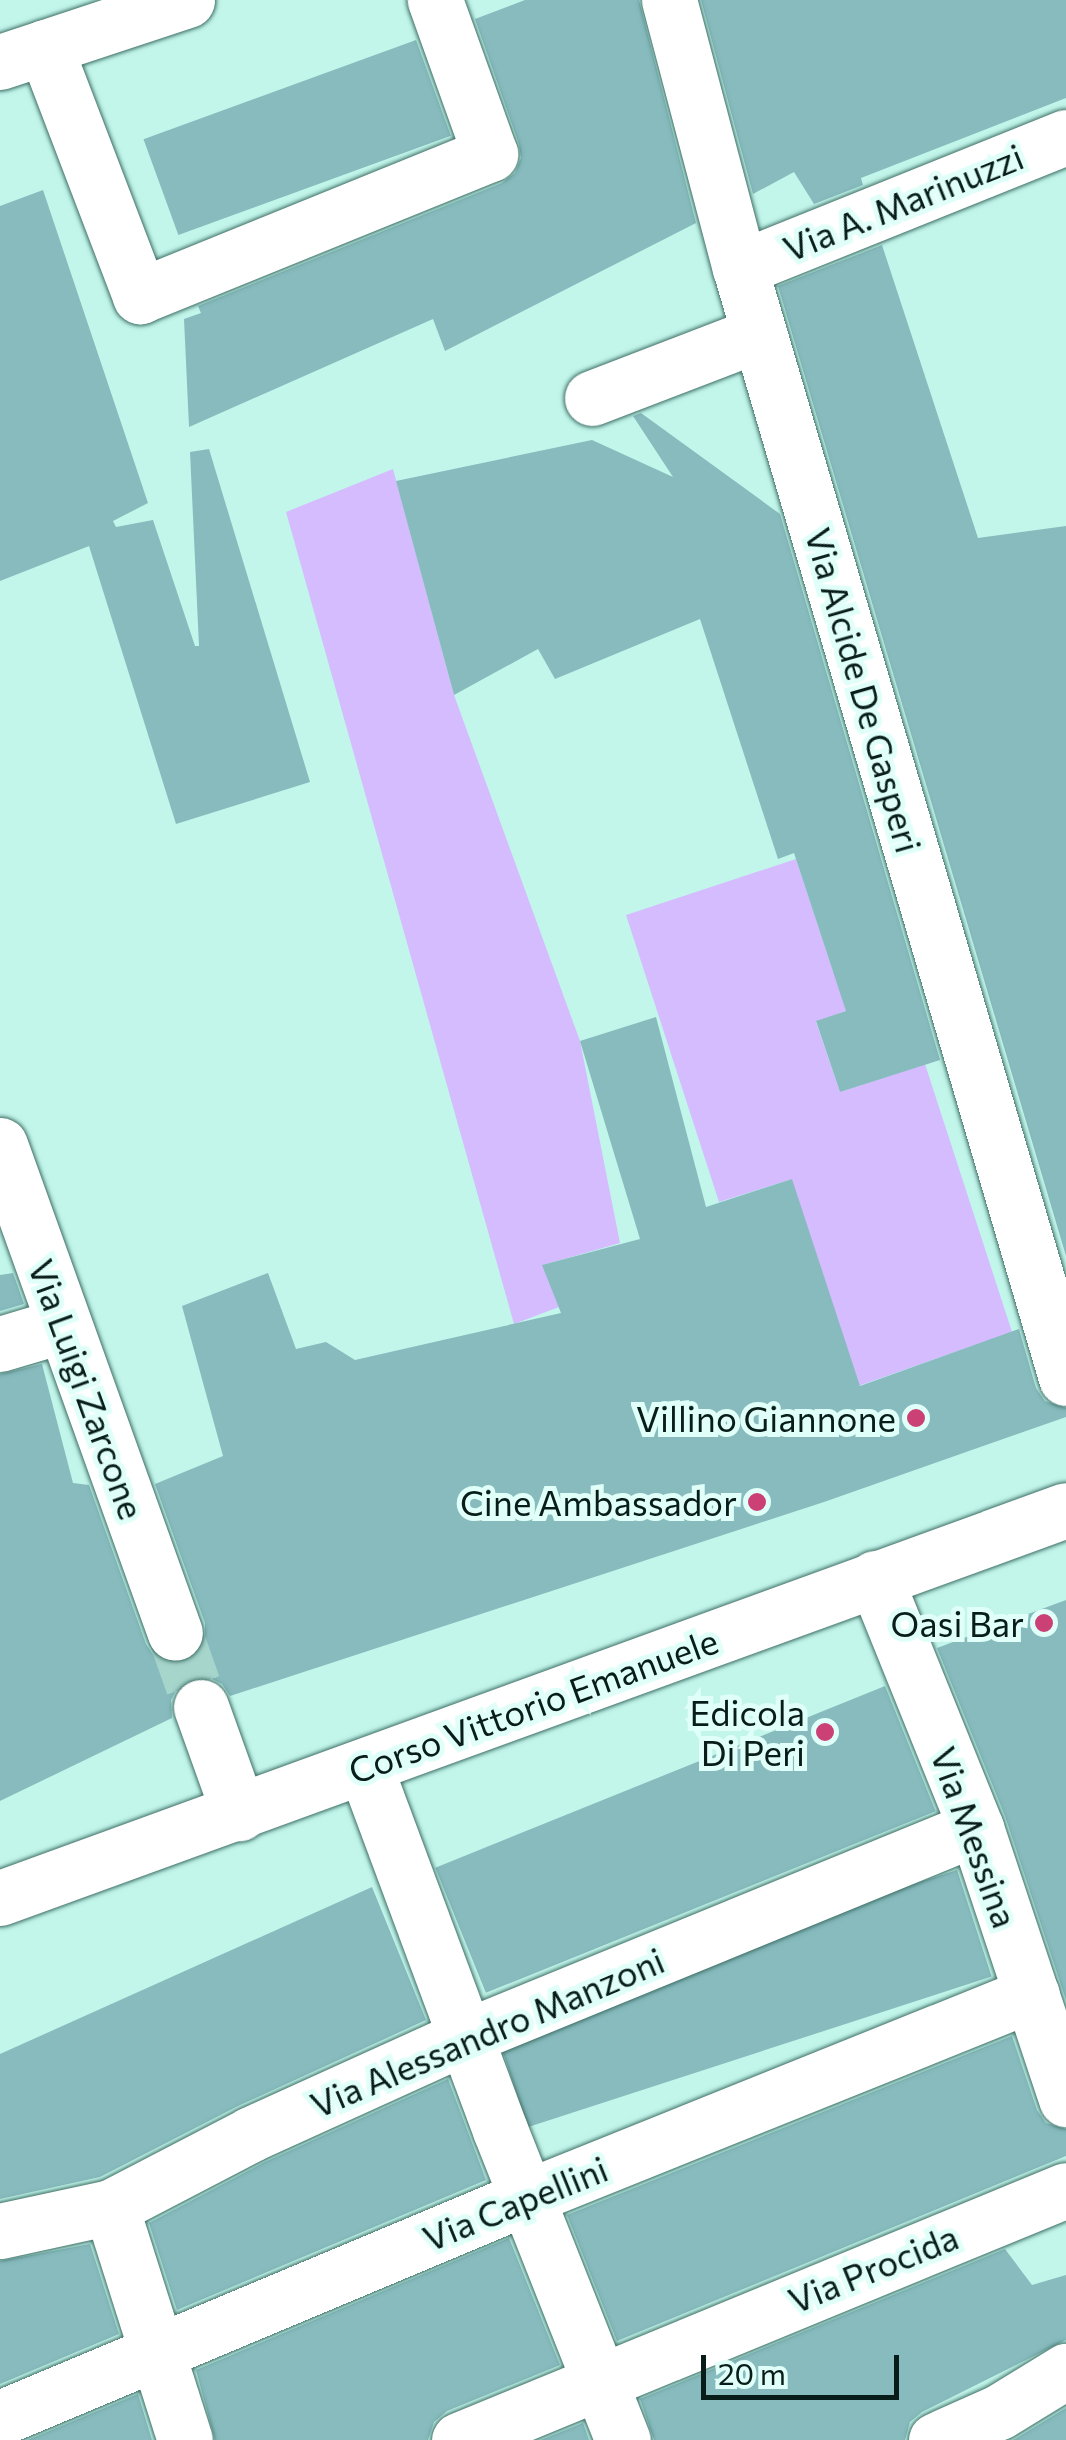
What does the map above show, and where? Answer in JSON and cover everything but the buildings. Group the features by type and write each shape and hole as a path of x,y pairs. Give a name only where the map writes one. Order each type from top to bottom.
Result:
{"street":[{"path":"187,0 48,36 140,296 490,154 436,0"},
{"name":"Via Alcide De Gasperi","path":"668,0 759,334 1066,1378"},
{"name":"Via A. Marinuzzi","path":"740,268 1066,137"},
{"path":"592,398 759,334"},
{"name":"Via Luigi Zarcone","path":"0,1145 175,1634"},
{"path":"0,1344 64,1325"},
{"name":"Corso Vittorio Emanuele","path":"0,1898 1066,1510"},
{"name":"Via Messina","path":"874,1578 976,1828 1066,2099"},
{"path":"201,1707 239,1813"},
{"path":"364,1767 465,2038 623,2440"},
{"name":"Via Alessandro Manzoni","path":"0,2231 111,2207 251,2134 465,2038 976,1828"},
{"name":"Via Capellini","path":"0,2418 527,2198 1032,1994"},
{"name":"Via Procida","path":"459,2440 1066,2190"},
{"path":"111,2207 184,2440"},
{"path":"936,2440 999,2412 1066,2371"}],"shaded area":[{"path":"393,469 454,695 580,1041 620,1243 543,1265 559,1307 514,1324 286,512"},
{"path":"796,859 833,971 888,952 851,1009 816,1022 840,1092 925,1064 1012,1332 787,1411 792,1179 719,1202 626,915"}],"tunnel":[{"path":"175,1633 201,1707"}],"place":[{"name":"Villino Giannone","path":"916,1418"},
{"name":"Cine Ambassador","path":"757,1502"},
{"name":"Oasi Bar","path":"1044,1623"},
{"name":"Edicola Di Peri","path":"825,1732"}]}
